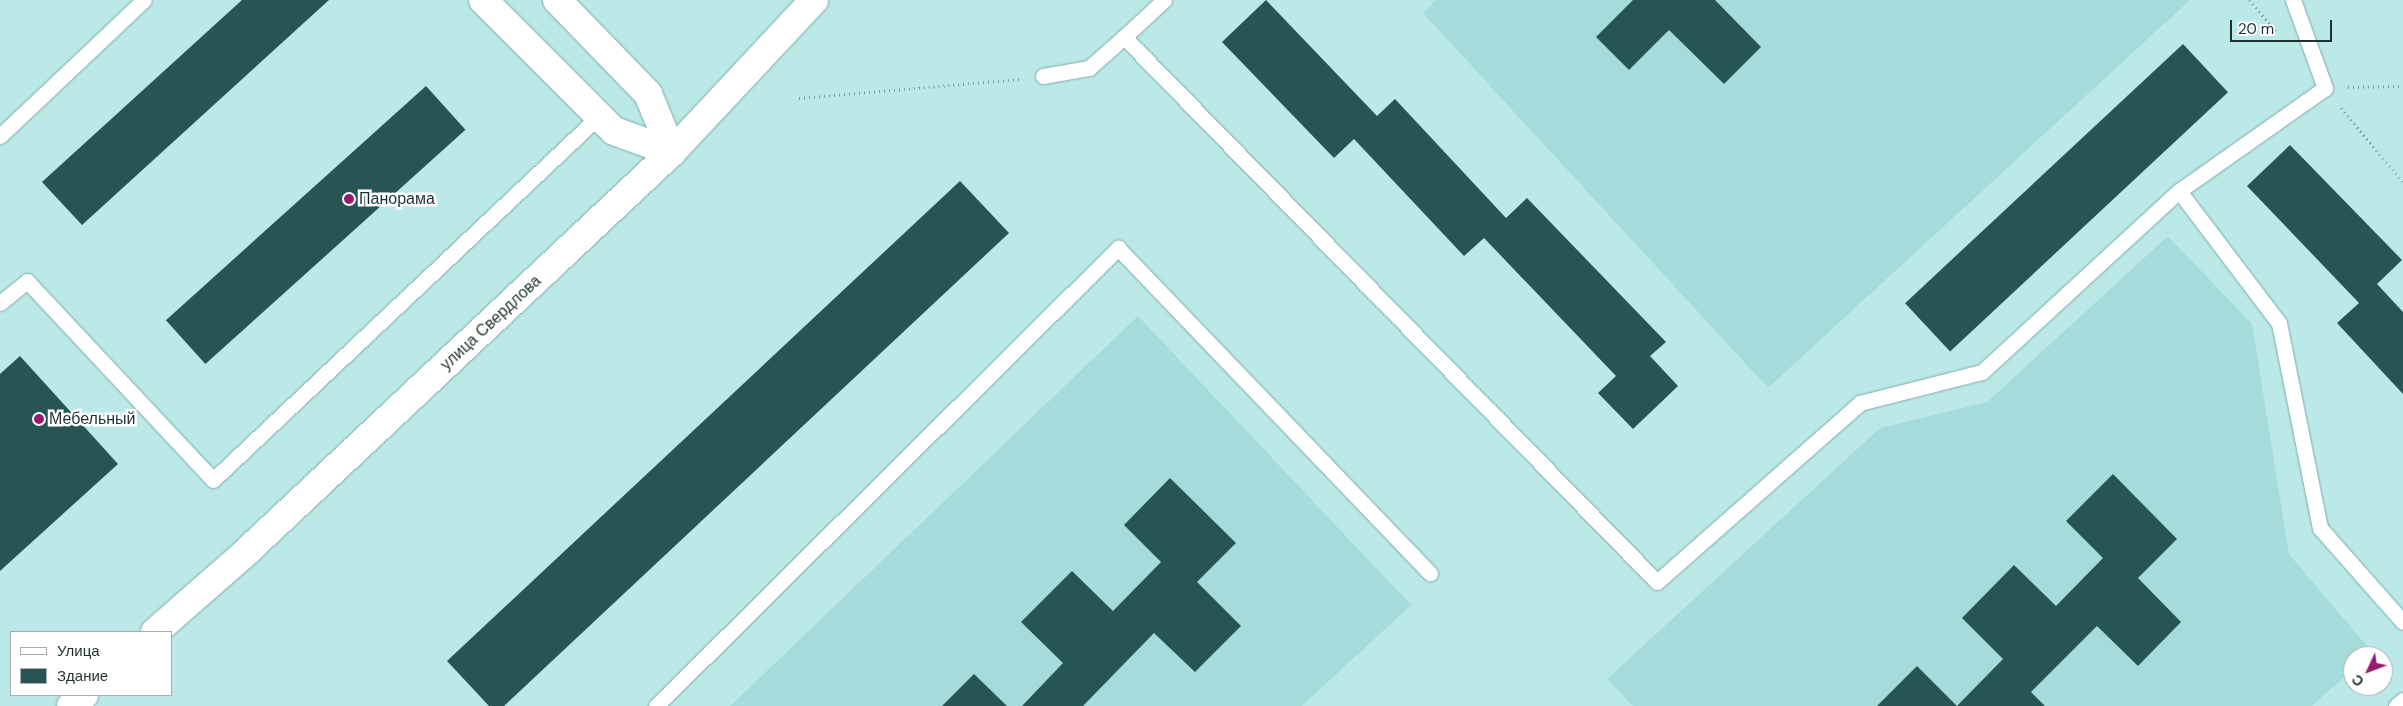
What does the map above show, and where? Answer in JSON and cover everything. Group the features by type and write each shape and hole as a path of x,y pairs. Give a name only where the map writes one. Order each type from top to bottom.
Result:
{"main road":[{"path":"483,0 614,132 672,152"},
{"path":"557,0 648,94 672,152"},
{"name":"улица Свердлова","path":"157,631 243,555 672,152 814,0"},
{"path":"71,706 83,696"}],"lane":[{"path":"0,136 144,0"},
{"path":"1043,76 1089,68 1164,0"},
{"path":"1124,38 1657,582 1860,403 1982,372 2179,191 2325,88 2294,0"},
{"path":"0,303 27,280 213,480 600,116"},
{"path":"2179,191 2279,324 2320,528 2403,622"},
{"path":"656,706 1118,248 1430,573"},
{"path":"2396,706 2403,700"}],"path":[{"path":"799,98 996,82"},
{"path":"2325,88 2403,86"},
{"path":"2325,88 2403,182"}],"shaded area":[{"path":"1436,0 2189,1 1768,388 1423,13"},
{"path":"2168,236 2252,324 2289,554 2367,646 2343,646 2343,678 2312,706 1633,706 1607,679 1880,428 1987,402"},
{"path":"1138,316 1411,605 1302,706 730,706"}],"building":[{"path":"242,0 329,0 82,225 42,182"},
{"path":"1266,0 1377,116 1395,99 1506,218 1527,198 1666,342 1650,356 1678,386 1633,429 1598,393 1616,376 1484,238 1464,256 1354,139 1334,158 1222,42"},
{"path":"1633,0 1715,0 1761,47 1724,84 1669,30 1629,70 1596,37"},
{"path":"2183,44 2228,92 1950,351 1905,303"},
{"path":"426,86 465,130 205,364 166,320"},
{"path":"2290,145 2402,260 2377,284 2403,312 2403,394 2337,323 2359,303 2247,186"},
{"path":"960,181 1009,233 504,706 489,706 447,661"},
{"name":"Мебельный","path":"20,356 118,464 0,571 0,374"},
{"path":"2113,474 2177,539 2138,578 2181,622 2138,666 2097,626 2031,692 2045,706 1957,706 2003,659 1962,618 2014,565 2056,606 2103,558 2066,521"},
{"path":"1170,478 1236,543 1197,582 1241,626 1195,672 1154,633 1083,706 1022,706 1063,663 1021,622 1072,571 1113,611 1161,562 1124,525"},
{"path":"1917,666 1957,706 1877,706"},
{"path":"974,674 1007,706 942,706"}],"place":[{"name":"Панорама","path":"349,199"},
{"name":"Мебельный","path":"39,419"}]}
